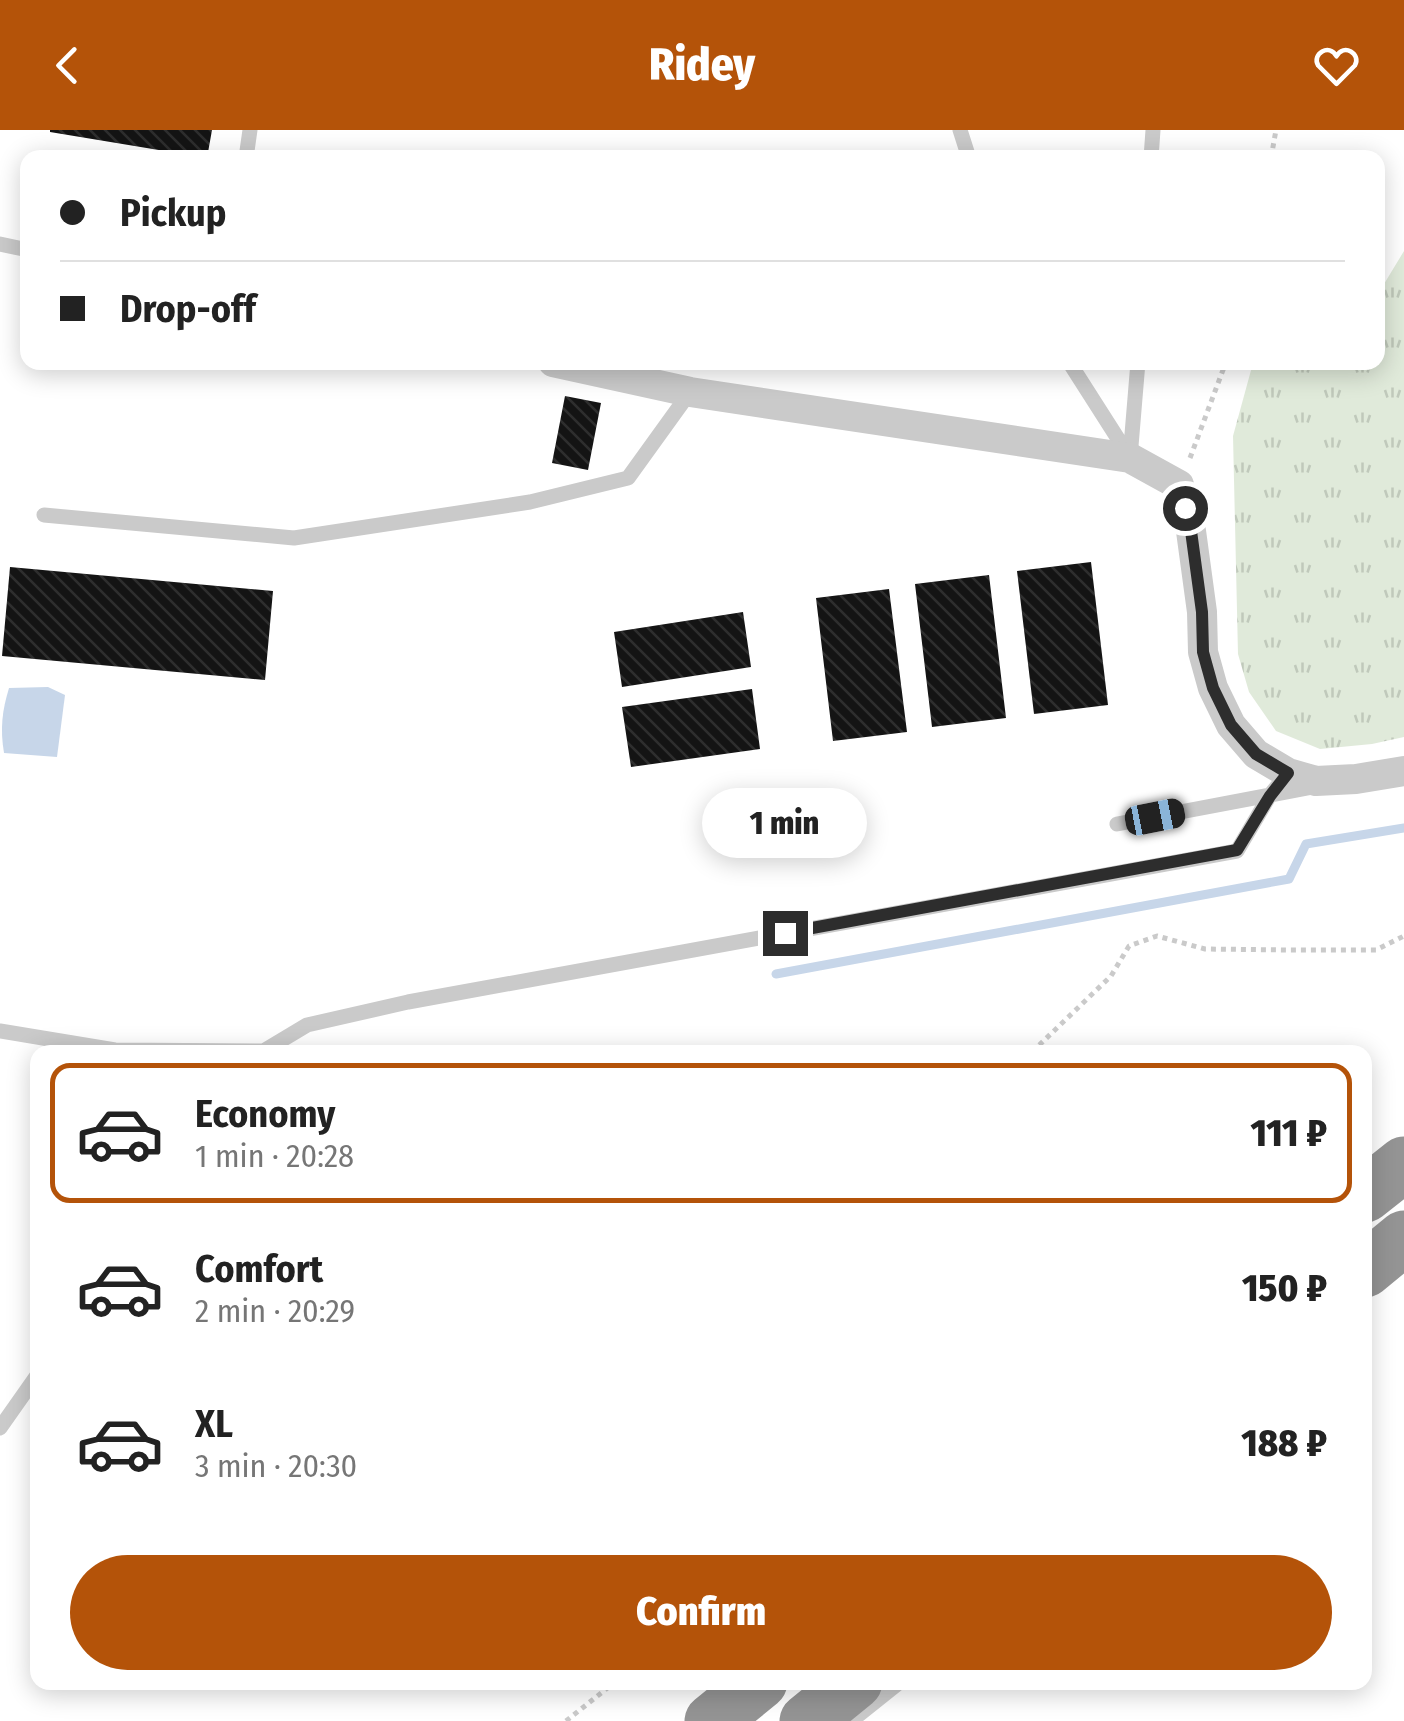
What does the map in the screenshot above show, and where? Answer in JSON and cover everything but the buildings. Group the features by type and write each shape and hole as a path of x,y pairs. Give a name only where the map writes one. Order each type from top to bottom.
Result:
{"highway":[{"path":"1372,1189 1404,1164"},
{"path":"1372,1264 1404,1238"},
{"path":"712,1721 750,1690"},
{"path":"807,1721 845,1690"}],"street":[{"path":"590,370 690,392 1130,458 1179,485 1191,531 1203,652 1213,688 1231,725 1279,784 1356,780 1404,771"}],"lane":[{"path":"1074,370 1130,458"},
{"path":"1130,458 1137,370"},
{"path":"44,514 294,538 530,502 628,478 690,392"},
{"path":"1117,824 1279,784"},
{"path":"274,1045 307,1025 408,1002 1237,850 1279,784"},
{"path":"0,1031 85,1045"},
{"path":"0,1428 30,1385"},
{"path":"851,1721 890,1690"}],"path":[{"path":"1179,485 1223,370"},
{"path":"1039,1045 1110,976 1129,946 1157,936 1205,948 1290,950 1376,950 1404,936"},
{"path":"566,1721 605,1690"}],"green space":[{"path":"1404,251 1404,737 1320,749 1276,731 1249,692 1238,654 1233,436 1251,370 1385,370 1385,282"}],"water":[{"path":"48,687 65,695 57,757 4,753 2,720 9,688"}],"waterway":[{"path":"776,974 1289,879 1306,844 1404,828"}],"route":[{"path":"785,933 1237,850 1288,773 1256,754 1231,725 1213,688 1203,652 1202,612 1185,508"}]}
